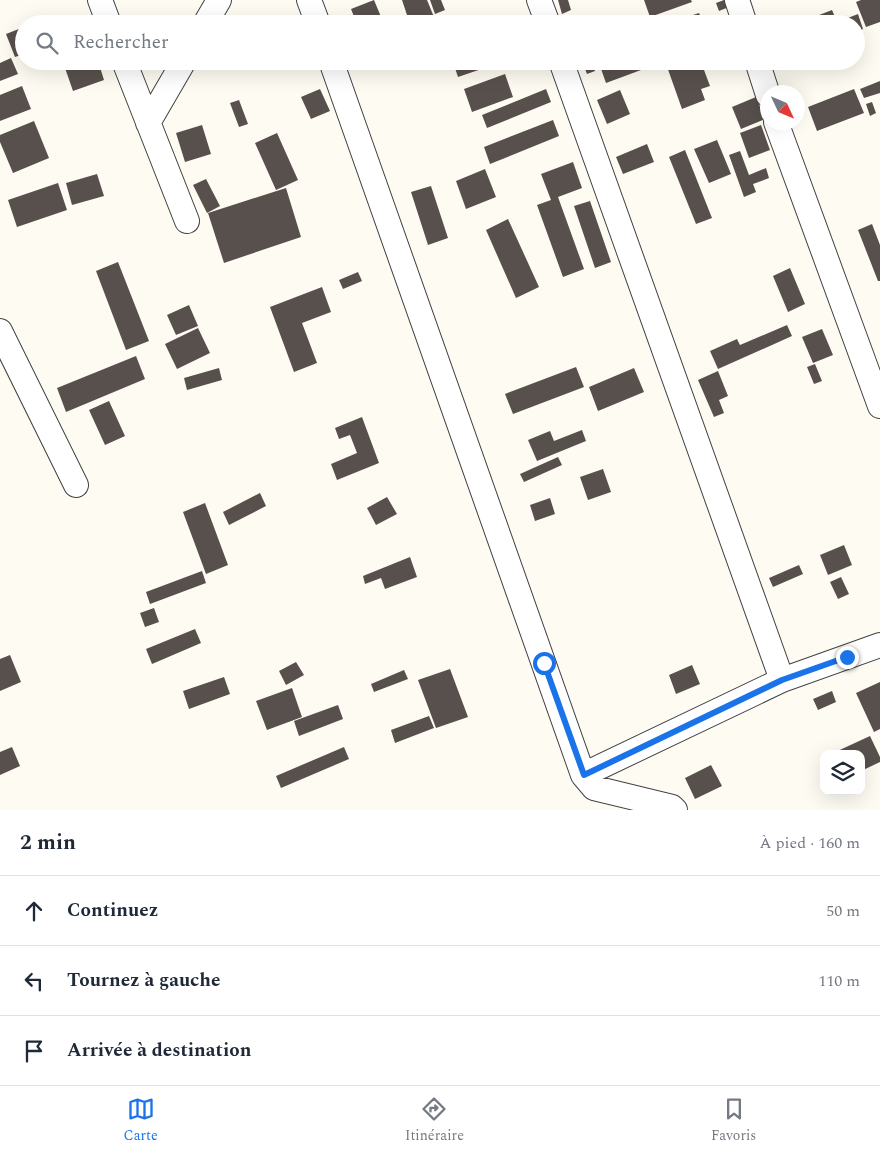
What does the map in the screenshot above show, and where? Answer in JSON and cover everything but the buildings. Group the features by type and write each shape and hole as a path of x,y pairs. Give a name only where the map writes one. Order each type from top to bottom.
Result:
{"street":[{"path":"100,0 106,15"},
{"path":"210,15 219,0"},
{"path":"310,0 315,15"},
{"path":"539,0 545,15"},
{"path":"737,0 741,15"},
{"path":"128,70 187,220"},
{"path":"148,122 179,70"},
{"path":"334,70 584,775 594,788 672,807 675,810"},
{"path":"564,70 782,680"},
{"path":"760,70 765,85"},
{"path":"779,130 880,406"},
{"path":"0,332 76,485"},
{"path":"584,775 782,680 880,645"}],"route":[{"path":"544,663 584,775 782,680 847,657"}]}
